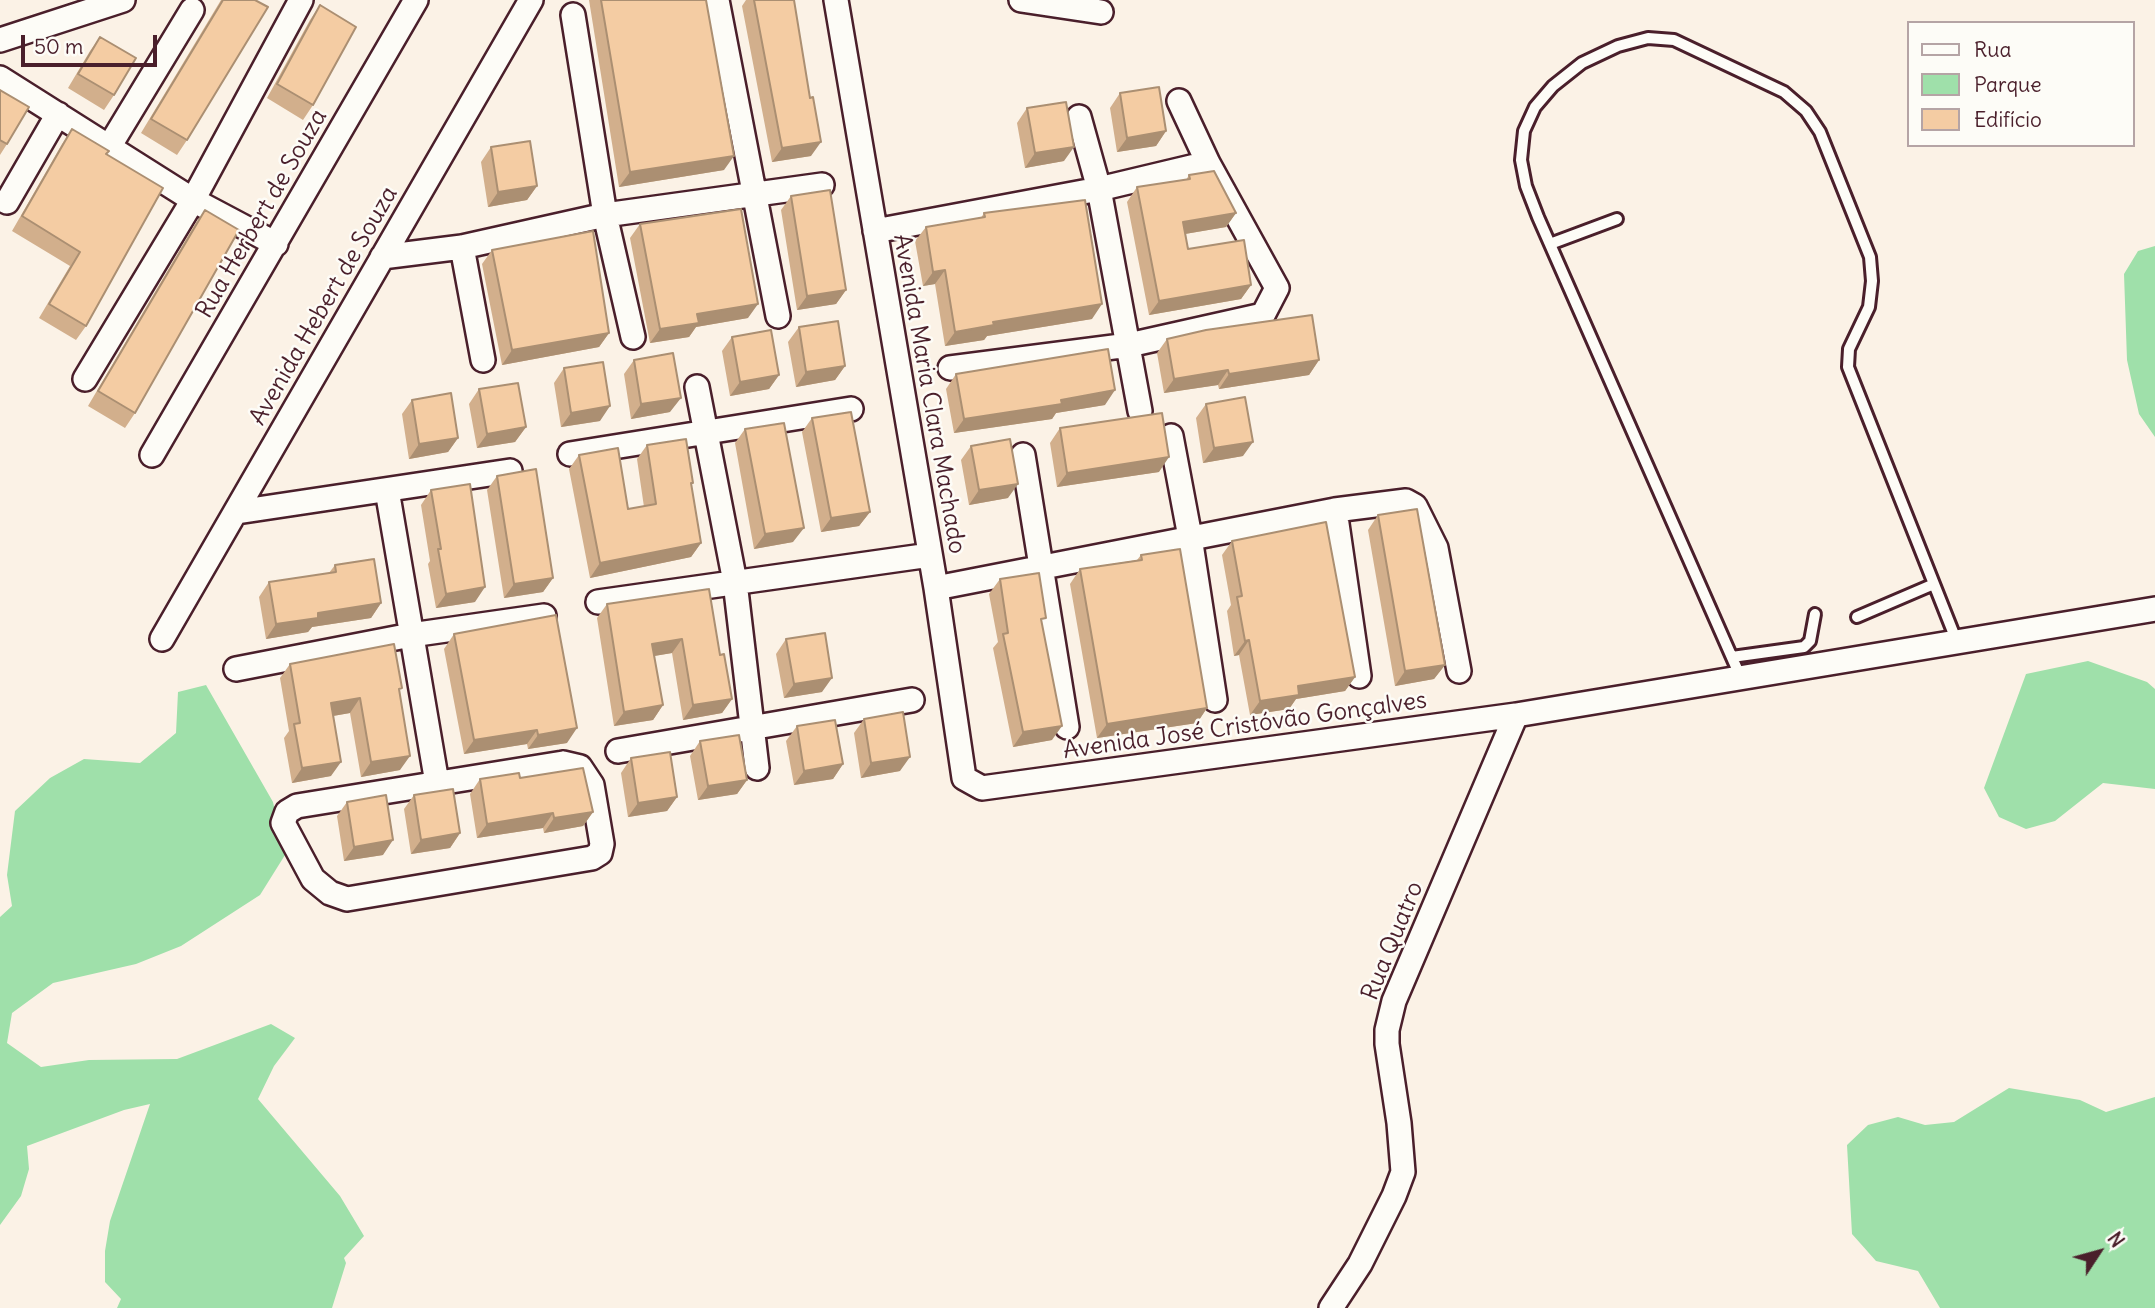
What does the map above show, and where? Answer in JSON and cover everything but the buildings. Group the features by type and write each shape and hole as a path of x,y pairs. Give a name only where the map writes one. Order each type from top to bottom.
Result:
{"street":[{"path":"0,40 122,0"},
{"path":"85,379 193,200 301,0"},
{"name":"Rua Herbert de Souza","path":"152,454 416,0"},
{"name":"Avenida Hebert de Souza","path":"162,639 531,0"},
{"path":"717,0 752,193 778,316"},
{"name":"Avenida Maria Clara Machado","path":"836,0 936,588 964,778 982,788"},
{"path":"1021,0 1101,12"},
{"path":"109,147 192,10"},
{"path":"572,15 605,215 632,337"},
{"path":"0,78 193,200 276,244"},
{"path":"950,368 1129,345 1263,315 1277,288 1208,163 1179,101"},
{"path":"6,202 58,114"},
{"path":"1079,117 1099,189 1140,411"},
{"path":"875,231 1099,189 1208,163"},
{"path":"382,257 462,247 605,215 822,185"},
{"path":"462,247 483,360"},
{"path":"697,387 734,583 757,768"},
{"path":"570,454 850,409"},
{"path":"1171,436 1190,537 1215,700"},
{"path":"1023,454 1068,727"},
{"path":"237,512 510,471"},
{"path":"387,490 438,783"},
{"path":"936,588 1190,537 1335,510 1406,500 1415,506 1436,548 1459,671"},
{"path":"1335,510 1359,676"},
{"path":"598,602 930,555"},
{"name":"Avenida José Cristóvão Gonçalves","path":"982,788 1516,715 2155,609"},
{"path":"236,669 411,635 544,616"},
{"path":"618,751 752,730 912,700"},
{"name":"Rua Quatro","path":"1331,1308 1365,1254 1403,1172 1399,1123 1387,1044 1387,1030 1394,1001 1516,715"},
{"path":"564,764 580,767 592,785 602,844 600,853 592,858 347,899 330,893 313,879 283,823 287,812 297,806 438,783 564,764"}],"lane":[{"path":"1741,678 1550,244 1526,187 1521,160 1524,131 1535,107 1553,86 1582,63 1618,46 1648,38 1674,40 1784,92 1806,111 1820,132 1870,257 1872,281 1869,307 1849,349 1848,367 1957,642"},
{"path":"1550,244 1617,219"},
{"path":"1857,617 1934,584"},
{"path":"1732,657 1804,647 1810,641 1815,614"}],"green space":[{"path":"2155,246 2155,437 2139,414 2127,360 2124,274 2138,251"},
{"path":"2088,661 2147,682 2155,689 2155,789 2103,783 2055,821 2026,829 1999,817 1984,788 2026,674"},
{"path":"206,685 273,802 285,855 260,895 181,946 136,964 53,983 12,1013 7,1043 41,1067 89,1060 177,1059 271,1024 295,1038 274,1066 258,1099 340,1196 364,1236 344,1258 346,1263 332,1308 117,1308 121,1299 105,1282 105,1251 110,1221 150,1104 124,1110 27,1146 29,1169 21,1196 0,1225 0,917 12,906 7,875 15,811 50,778 84,759 140,763 176,733 178,692"},
{"path":"2009,1088 2080,1100 2106,1112 2155,1097 2155,1308 1940,1308 1918,1271 1876,1261 1852,1234 1847,1145 1868,1125 1898,1117 1925,1125 1954,1122"}]}
